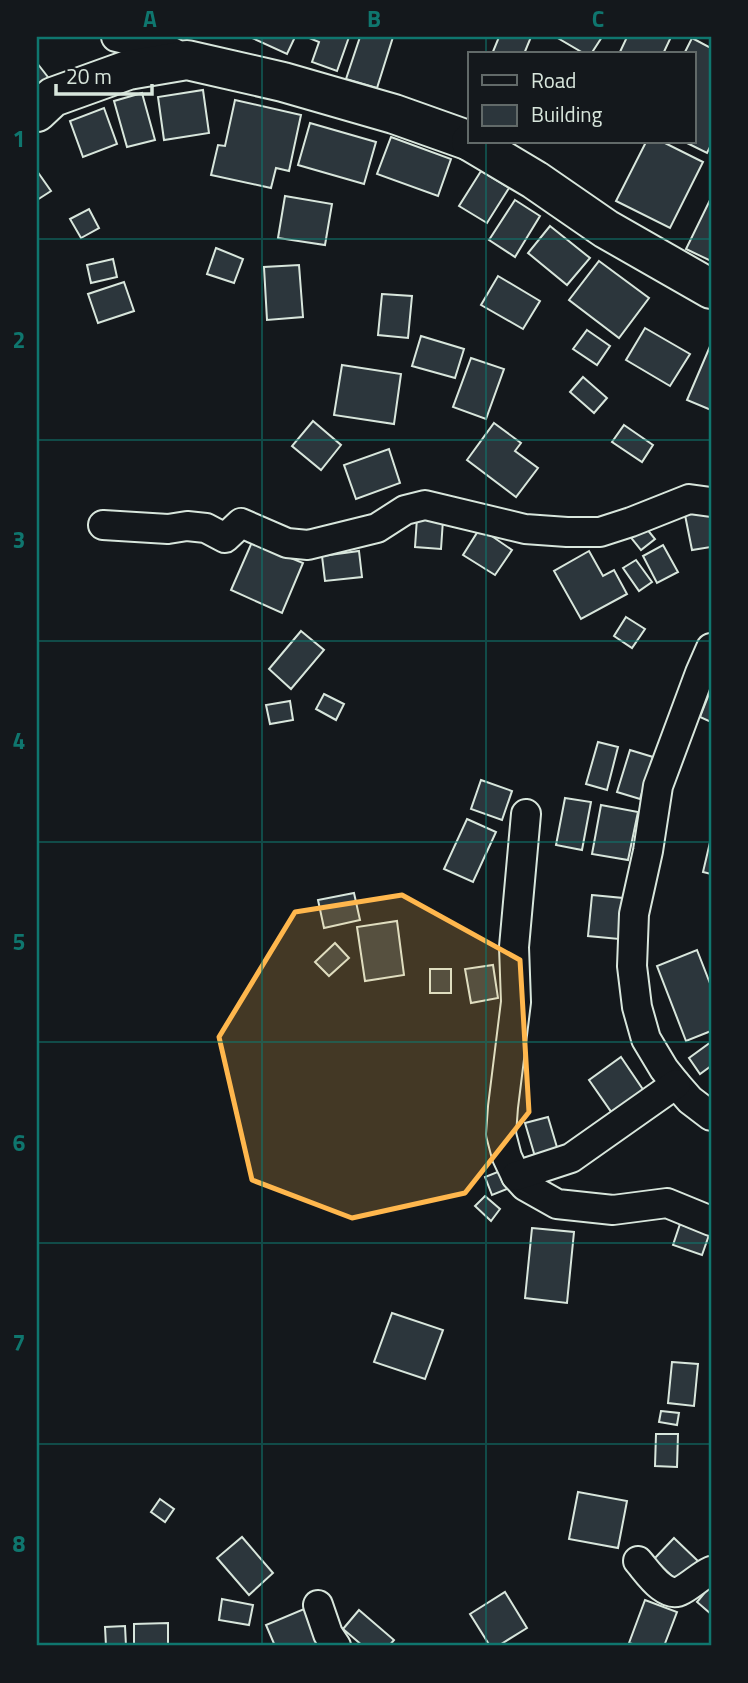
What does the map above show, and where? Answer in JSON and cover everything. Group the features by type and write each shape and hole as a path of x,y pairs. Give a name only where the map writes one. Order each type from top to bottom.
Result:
{"highway":[{"path":"37,112 53,97 128,70 187,60 283,82 394,114 468,140"},
{"path":"476,144 535,180 606,229 711,289"}],"street":[{"path":"116,37 166,49 187,60"},
{"path":"103,525 168,529 187,526 206,528 225,538 241,523 287,543 307,545 377,528 405,510 425,505 525,529 567,532 600,531 689,499 711,502"},
{"path":"711,648 658,786 648,851 634,914 632,967 637,1007 646,1039 664,1069 690,1100 711,1115"},
{"path":"526,814 514,947 516,1002 501,1134 507,1157 516,1176 525,1186 557,1204 613,1210 667,1203 711,1221"},
{"path":"516,1176 571,1158 677,1084"},
{"path":"638,1560 659,1585 670,1592 681,1591 711,1571"},
{"path":"318,1605 335,1646"}],"highlighted area":[{"path":"402,895 520,960 529,1112 465,1193 352,1218 252,1180 219,1037 295,912"}],"building":[{"path":"250,37 295,37 287,54"},
{"path":"307,37 349,37 337,71 312,62 319,42"},
{"path":"360,37 393,37 377,88 346,79"},
{"path":"499,37 531,37 525,52 493,52"},
{"path":"556,37 602,37 592,52 582,52"},
{"path":"627,37 671,37 664,52 620,52"},
{"path":"692,38 711,48 711,145 707,153 689,144 696,144 696,52 685,52"},
{"path":"37,63 51,81 37,92"},
{"path":"203,90 209,133 164,140 158,97"},
{"path":"142,93 155,140 127,147 114,101"},
{"path":"235,100 301,115 289,171 276,168 271,188 211,175 218,145 225,146"},
{"path":"104,108 117,144 83,157 70,121"},
{"path":"310,123 376,142 364,184 298,165"},
{"path":"391,137 451,159 438,196 377,174"},
{"path":"645,144 667,144 703,162 670,228 616,201"},
{"path":"37,171 51,191 37,200"},
{"path":"481,171 509,188 487,223 459,206"},
{"path":"285,196 332,204 325,245 278,238"},
{"path":"711,198 711,261 686,249"},
{"path":"515,200 540,216 515,257 489,240"},
{"path":"89,209 99,228 81,238 70,219"},
{"path":"550,226 590,258 567,285 528,253"},
{"path":"216,248 243,259 234,283 207,274"},
{"path":"113,259 117,277 91,283 87,265"},
{"path":"599,261 649,298 619,338 569,300"},
{"path":"299,265 303,317 267,320 264,267"},
{"path":"498,276 540,301 523,329 481,305"},
{"path":"124,282 134,311 98,323 88,294"},
{"path":"382,294 412,296 408,338 378,335"},
{"path":"645,328 690,354 670,386 626,360"},
{"path":"587,330 610,346 597,365 573,349"},
{"path":"421,336 464,349 455,378 412,366"},
{"path":"711,344 711,410 687,400"},
{"path":"471,358 504,369 486,419 453,407"},
{"path":"342,365 401,374 394,424 334,415"},
{"path":"583,377 607,398 594,413 570,392"},
{"path":"313,421 341,445 321,470 292,446"},
{"path":"494,423 521,443 515,451 538,468 516,497 467,460"},
{"path":"624,425 653,445 642,462 612,442"},
{"path":"389,449 400,483 356,499 344,465"},
{"path":"711,511 711,547 692,550 685,515"},
{"path":"417,518 443,520 441,549 415,547"},
{"path":"642,523 655,539 641,550 629,535"},
{"path":"480,528 512,550 495,575 463,555"},
{"path":"252,542 303,563 282,613 231,590"},
{"path":"663,545 678,572 657,583 643,556"},
{"path":"359,551 362,577 325,581 322,556"},
{"path":"589,551 603,576 614,570 627,594 581,619 554,571"},
{"path":"636,560 652,582 639,591 623,568"},
{"path":"626,617 645,629 632,648 614,636"},
{"path":"301,631 324,650 291,689 269,669"},
{"path":"711,689 711,722 700,717"},
{"path":"324,694 344,704 336,720 316,709"},
{"path":"290,701 293,720 270,724 266,705"},
{"path":"598,742 618,747 607,790 586,784"},
{"path":"630,750 653,757 640,799 617,792"},
{"path":"481,780 512,791 502,820 471,809"},
{"path":"565,798 591,802 582,850 556,845"},
{"path":"601,805 638,812 628,860 592,854"},
{"path":"467,819 496,832 473,882 444,869"},
{"path":"711,838 711,874 703,872"},
{"path":"354,893 360,920 324,928 318,900"},
{"path":"592,895 623,898 619,939 588,936"},
{"path":"397,921 404,975 365,981 357,927"},
{"path":"335,943 349,958 329,976 315,962"},
{"path":"697,950 711,986 711,1031 686,1041 657,966"},
{"path":"493,965 498,998 471,1003 465,969"},
{"path":"430,969 451,969 451,993 430,993"},
{"path":"711,1042 711,1066 700,1074 689,1058"},
{"path":"621,1057 644,1091 612,1113 589,1080"},
{"path":"548,1117 559,1154 536,1160 525,1123"},
{"path":"500,1171 507,1189 492,1195 485,1177"},
{"path":"485,1196 500,1209 491,1221 475,1206"},
{"path":"680,1224 709,1235 702,1255 673,1245"},
{"path":"532,1228 574,1232 567,1303 525,1298"},
{"path":"392,1313 443,1330 425,1379 374,1362"},
{"path":"672,1362 698,1364 694,1406 668,1403"},
{"path":"661,1411 679,1413 677,1425 659,1422"},
{"path":"656,1434 678,1434 677,1467 655,1466"},
{"path":"578,1492 627,1501 618,1548 569,1539"},
{"path":"160,1499 174,1509 165,1522 151,1512"},
{"path":"242,1537 273,1573 249,1595 217,1558"},
{"path":"674,1538 699,1562 678,1582 654,1559"},
{"path":"711,1585 711,1614 697,1602"},
{"path":"505,1592 527,1628 498,1646 490,1646 470,1614"},
{"path":"222,1599 253,1605 249,1625 219,1620"},
{"path":"645,1600 677,1612 664,1646 639,1646 629,1643"},
{"path":"304,1609 320,1646 275,1646 266,1625"},
{"path":"359,1610 394,1640 389,1646 363,1646 343,1629"},
{"path":"168,1623 168,1646 134,1646 134,1624"},
{"path":"125,1626 126,1646 106,1646 105,1627"}]}
